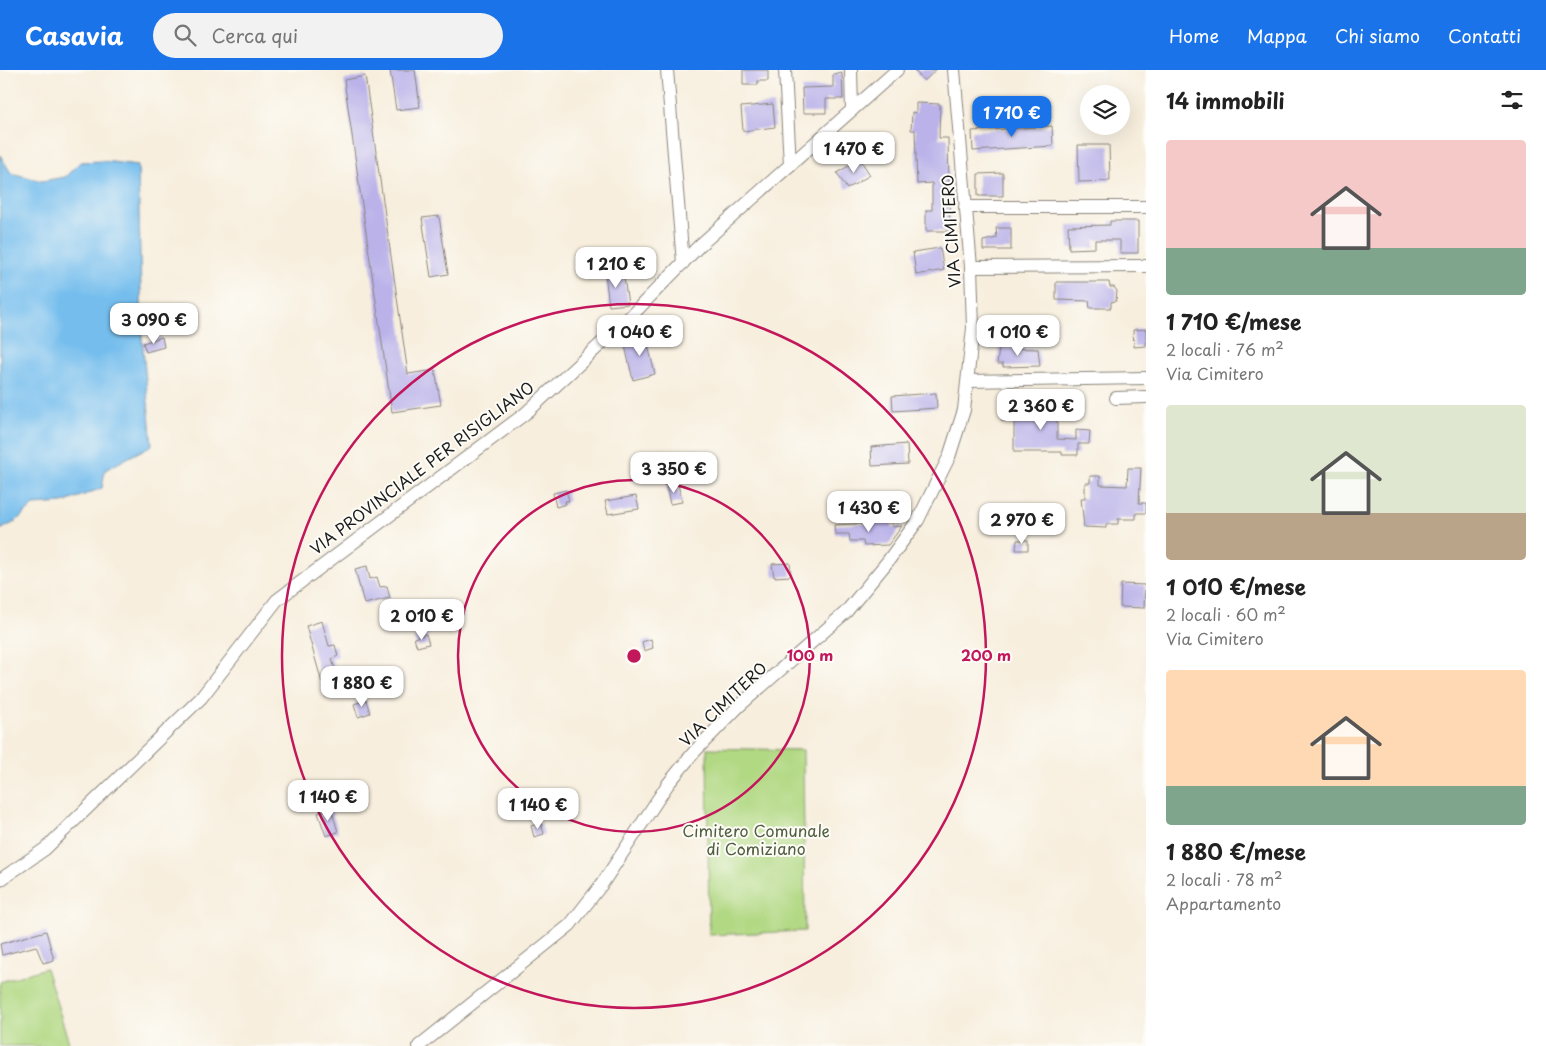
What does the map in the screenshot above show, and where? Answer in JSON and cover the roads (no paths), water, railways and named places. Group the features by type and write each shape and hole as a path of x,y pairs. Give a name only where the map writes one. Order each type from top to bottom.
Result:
{"street":[{"path":"667,70 683,263"},
{"path":"785,70 790,165"},
{"path":"851,70 852,110"},
{"name":"VIA PROVINCIALE PER RISIGLIANO","path":"0,880 45,848 201,698 277,600 526,413 630,317 683,263 897,70"},
{"name":"VIA CIMITERO","path":"419,1046 570,925 602,884 668,784 695,751 738,707 846,612 888,562 918,520 949,457 964,410 969,382 973,328 954,70"},
{"path":"965,207 1146,206"},
{"path":"970,267 1146,266"},
{"path":"969,382 1146,378"},
{"path":"1116,398 1146,397"}],"water":[{"path":"0,155 11,173 42,181 65,177 80,162 103,161 138,165 142,338 152,445 105,470 102,488 63,503 34,505 15,522 0,530"}],"park label":[{"name":"Cimitero Comunale di Comiziano","path":"756,840"}]}
